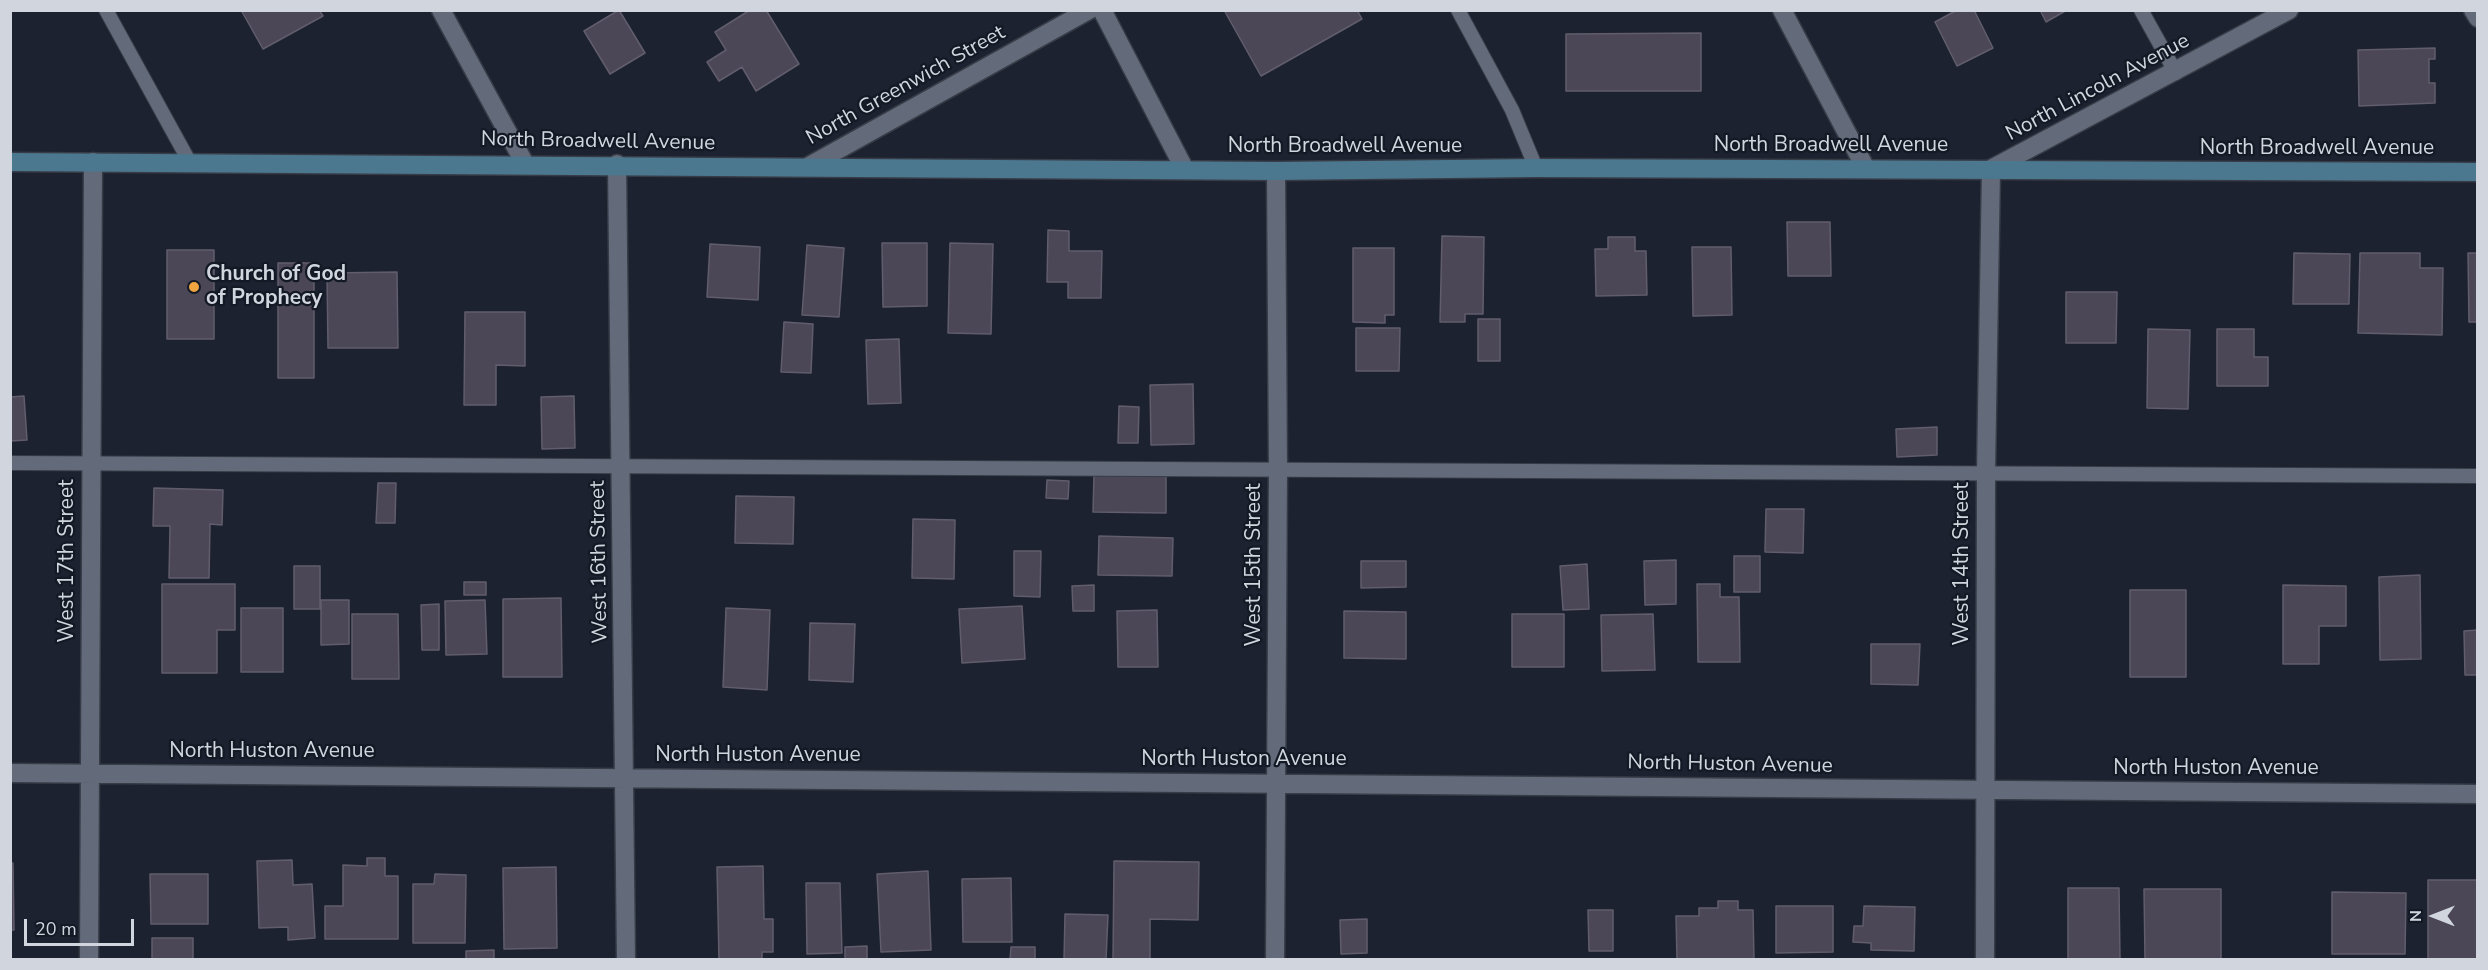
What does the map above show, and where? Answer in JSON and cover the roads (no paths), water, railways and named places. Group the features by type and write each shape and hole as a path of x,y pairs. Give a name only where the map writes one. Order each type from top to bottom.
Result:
{"main road":[{"name":"North Broadwell Avenue","path":"10,162 617,164 1276,171 1536,168 2478,172"}],"street":[{"path":"441,10 525,164"},
{"name":"North Greenwich Street","path":"809,166 1089,10"},
{"path":"1102,10 1185,170"},
{"path":"1782,10 1866,169"},
{"name":"North Lincoln Avenue","path":"1991,170 2176,73 2289,10"},
{"path":"2473,10 2478,18"},
{"name":"West 17th Street","path":"89,960 93,162"},
{"name":"West 16th Street","path":"617,164 626,960"},
{"name":"West 14th Street","path":"1985,960 1986,472 1991,170"},
{"name":"West 15th Street","path":"1275,960 1278,470 1276,171"},
{"name":"North Huston Avenue","path":"10,773 2478,794"}],"lane":[{"path":"106,10 189,161"},
{"path":"1458,10 1512,110 1536,168"},
{"path":"2141,10 2176,73"},
{"path":"10,463 2478,476"}],"place":[{"name":"Church of God of Prophecy","path":"194,287"}]}
